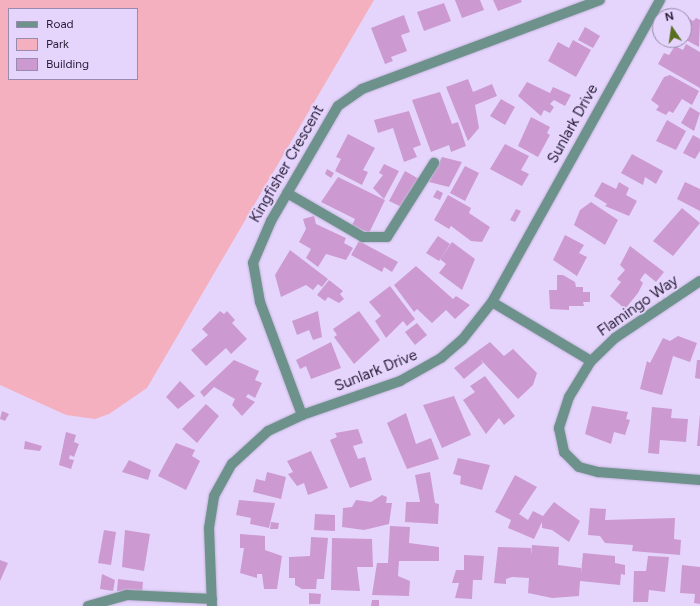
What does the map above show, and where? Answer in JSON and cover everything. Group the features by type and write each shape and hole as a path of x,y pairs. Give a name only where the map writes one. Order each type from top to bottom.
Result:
{"street":[{"name":"Kingfisher Crescent","path":"302,415 253,278 256,251 328,120 349,96 600,0"},
{"path":"648,0 659,2"},
{"name":"Sunlark Drive","path":"212,602 209,528 214,496 222,479 252,443 302,415 421,371 462,340 492,302 659,2"},
{"path":"287,193 363,237 387,237 434,163"},
{"name":"Flamingo Way","path":"699,284 616,338 591,361 561,414 559,442 567,456 579,467 598,472 700,480"},
{"path":"492,302 591,361"},
{"path":"88,606 126,595 212,602"}],"green space":[{"path":"0,0 374,0 147,388 109,414 95,419 66,415 0,385"}],"building":[{"path":"455,0 480,0 484,10 462,18"},
{"path":"493,0 521,0 522,2 498,11"},
{"path":"444,3 451,21 424,31 417,12"},
{"path":"404,15 410,32 401,35 407,51 391,57 393,61 385,64 371,28"},
{"path":"696,18 700,20 699,47 692,43 692,20"},
{"path":"585,27 600,36 593,48 578,40"},
{"path":"573,40 591,50 576,77 548,61 558,42 569,48"},
{"path":"692,47 700,52 700,88 658,64 664,53 669,55 674,48 683,50 684,48"},
{"path":"670,75 699,91 692,105 682,99 673,113 669,111 666,115 656,110 659,106 651,100 664,77"},
{"path":"468,79 473,92 492,84 497,96 475,105 479,128 468,141 446,87"},
{"path":"527,82 550,93 553,87 571,95 565,106 554,100 550,104 554,107 550,113 544,110 541,116 518,96"},
{"path":"440,92 452,124 458,122 466,146 451,152 449,145 431,152 412,100"},
{"path":"501,99 515,107 505,125 490,116"},
{"path":"690,107 700,113 694,131 681,123"},
{"path":"409,111 421,145 413,148 417,157 404,162 393,128 378,133 374,120"},
{"path":"531,117 550,127 547,133 550,135 538,157 518,146"},
{"path":"667,120 686,131 676,150 656,141"},
{"path":"348,134 375,148 363,170 368,172 362,185 335,171 341,159 336,157"},
{"path":"693,135 700,139 700,151 695,159 683,153"},
{"path":"505,144 529,156 521,170 529,174 522,186 490,169"},
{"path":"632,154 663,171 656,184 645,177 643,185 621,173"},
{"path":"442,157 462,162 449,187 429,182"},
{"path":"384,164 399,171 384,199 373,188 383,175 379,173"},
{"path":"465,166 479,173 465,201 450,193"},
{"path":"327,169 334,173 331,178 325,174"},
{"path":"405,171 419,179 404,208 389,201"},
{"path":"338,177 385,200 369,233 352,225 355,219 321,202"},
{"path":"602,182 616,189 619,182 629,188 626,195 637,201 629,216 605,206 607,204 594,196"},
{"path":"685,182 700,189 700,211 677,199"},
{"path":"437,190 443,193 440,200 433,197"},
{"path":"448,195 471,208 469,213 490,227 482,242 471,241 451,226 449,229 434,220"},
{"path":"591,202 618,220 605,245 574,225 580,210"},
{"path":"682,208 700,223 673,256 653,241"},
{"path":"516,209 521,211 515,222 510,220"},
{"path":"314,216 316,224 346,238 344,243 353,248 346,260 326,254 318,267 306,258 311,249 299,242 306,229 303,219"},
{"path":"565,235 584,245 579,253 587,257 577,276 553,260"},
{"path":"438,236 450,244 439,261 426,253"},
{"path":"359,241 398,262 392,272 384,267 382,272 351,255"},
{"path":"452,242 475,259 462,290 439,273 446,264 440,259"},
{"path":"630,246 664,272 656,282 645,273 640,280 643,283 638,293 625,309 610,296 621,282 617,279 625,270 620,265"},
{"path":"290,250 328,279 322,287 318,284 313,290 306,285 281,297 275,275"},
{"path":"416,266 453,299 456,296 470,305 455,319 446,310 432,323 417,309 414,312 394,285"},
{"path":"557,275 563,275 575,282 576,287 583,287 583,292 590,292 590,302 583,302 584,306 569,306 569,310 550,309 549,290 557,290"},
{"path":"329,280 343,291 340,294 344,299 339,303 328,297 325,301 317,295"},
{"path":"390,286 415,319 407,326 403,321 386,338 375,321 381,316 369,302"},
{"path":"220,311 224,314 227,311 235,320 232,323 247,339 231,354 226,348 206,366 191,350 208,335 202,329"},
{"path":"318,311 322,337 313,340 309,330 297,335 292,321"},
{"path":"359,311 380,340 354,364 334,337 337,335 333,329"},
{"path":"417,323 427,335 415,345 405,332"},
{"path":"678,336 697,343 690,362 673,356 662,395 640,389 647,361 650,363 663,338 670,341"},
{"path":"331,342 341,368 311,379 306,366 300,369 296,360"},
{"path":"490,342 504,356 513,349 537,373 533,385 518,399 480,359 483,363 464,379 454,368"},
{"path":"234,360 259,371 255,380 262,383 255,398 248,394 246,397 255,402 242,416 232,405 235,399 214,387 204,397 200,392"},
{"path":"697,360 700,360 700,379 695,378"},
{"path":"485,376 515,416 504,425 499,418 486,434 463,400 475,392 470,386"},
{"path":"180,381 195,396 178,409 166,397"},
{"path":"454,396 471,435 442,448 423,405"},
{"path":"206,404 219,416 197,443 182,429"},
{"path":"592,406 628,412 626,419 630,420 625,435 614,432 611,444 585,434"},
{"path":"652,407 672,409 671,418 688,419 686,442 660,440 659,454 648,453"},
{"path":"2,411 9,414 5,421 0,419"},
{"path":"406,413 416,444 431,438 439,459 407,469 387,423"},
{"path":"700,414 700,446 697,446"},
{"path":"358,429 363,443 353,446 358,459 365,457 372,480 350,488 330,440 337,437 335,433"},
{"path":"66,432 76,435 74,442 79,444 74,457 70,455 69,459 74,460 71,469 59,465"},
{"path":"25,441 42,446 40,451 24,449"},
{"path":"176,443 195,450 192,456 200,461 186,490 158,476"},
{"path":"311,451 328,488 308,495 304,483 297,486 288,474 293,472 287,461"},
{"path":"458,458 490,465 482,490 460,484 461,476 453,474"},
{"path":"129,460 151,470 148,480 122,472"},
{"path":"267,472 286,477 281,499 253,492 256,479 265,481"},
{"path":"430,472 435,503 439,504 438,524 405,522 406,502 420,502 415,475"},
{"path":"515,475 537,487 519,514 528,520 533,511 543,516 554,502 580,521 569,542 552,530 542,528 542,522 534,539 508,528 511,520 495,512"},
{"path":"382,495 387,497 386,503 392,503 389,524 364,530 342,527 343,508 352,507 356,500 371,502"},
{"path":"239,500 275,503 269,528 250,524 251,518 236,515"},
{"path":"590,508 606,509 605,520 675,518 674,539 681,540 680,555 632,551 633,545 605,543 600,536 588,535"},
{"path":"315,514 335,515 335,531 314,530"},
{"path":"271,522 279,523 278,529 270,529"},
{"path":"390,526 410,527 409,543 439,547 439,561 399,561 398,576 410,581 409,596 372,595 377,563 388,563"},
{"path":"104,530 116,532 111,565 98,563"},
{"path":"125,530 150,534 144,571 122,567"},
{"path":"240,534 265,536 265,550 282,556 277,589 264,589 262,574 257,574 257,578 240,573 244,548 240,548"},
{"path":"311,537 328,538 324,579 317,579 316,589 302,589 295,585 295,578 289,578 289,557 310,556"},
{"path":"332,538 372,539 373,567 357,567 360,591 331,590"},
{"path":"532,545 559,547 558,565 581,568 581,573 583,553 615,556 615,563 625,565 625,575 621,574 620,585 580,581 579,596 552,598 528,593 529,578 512,577 506,579 506,584 494,583 498,547 531,548 531,556"},
{"path":"464,555 484,556 482,580 473,580 472,599 455,598 459,583 452,583 456,570 464,570"},
{"path":"648,556 669,557 665,592 649,590 648,602 633,602 634,571 646,571"},
{"path":"0,560 8,563 0,581"},
{"path":"682,565 700,567 700,604 694,603 695,594 680,593"},
{"path":"102,574 115,580 113,591 100,589"},
{"path":"118,579 143,582 142,593 117,591"},
{"path":"309,593 321,594 320,604 309,604"},
{"path":"372,600 379,600 379,606 371,606"}]}
